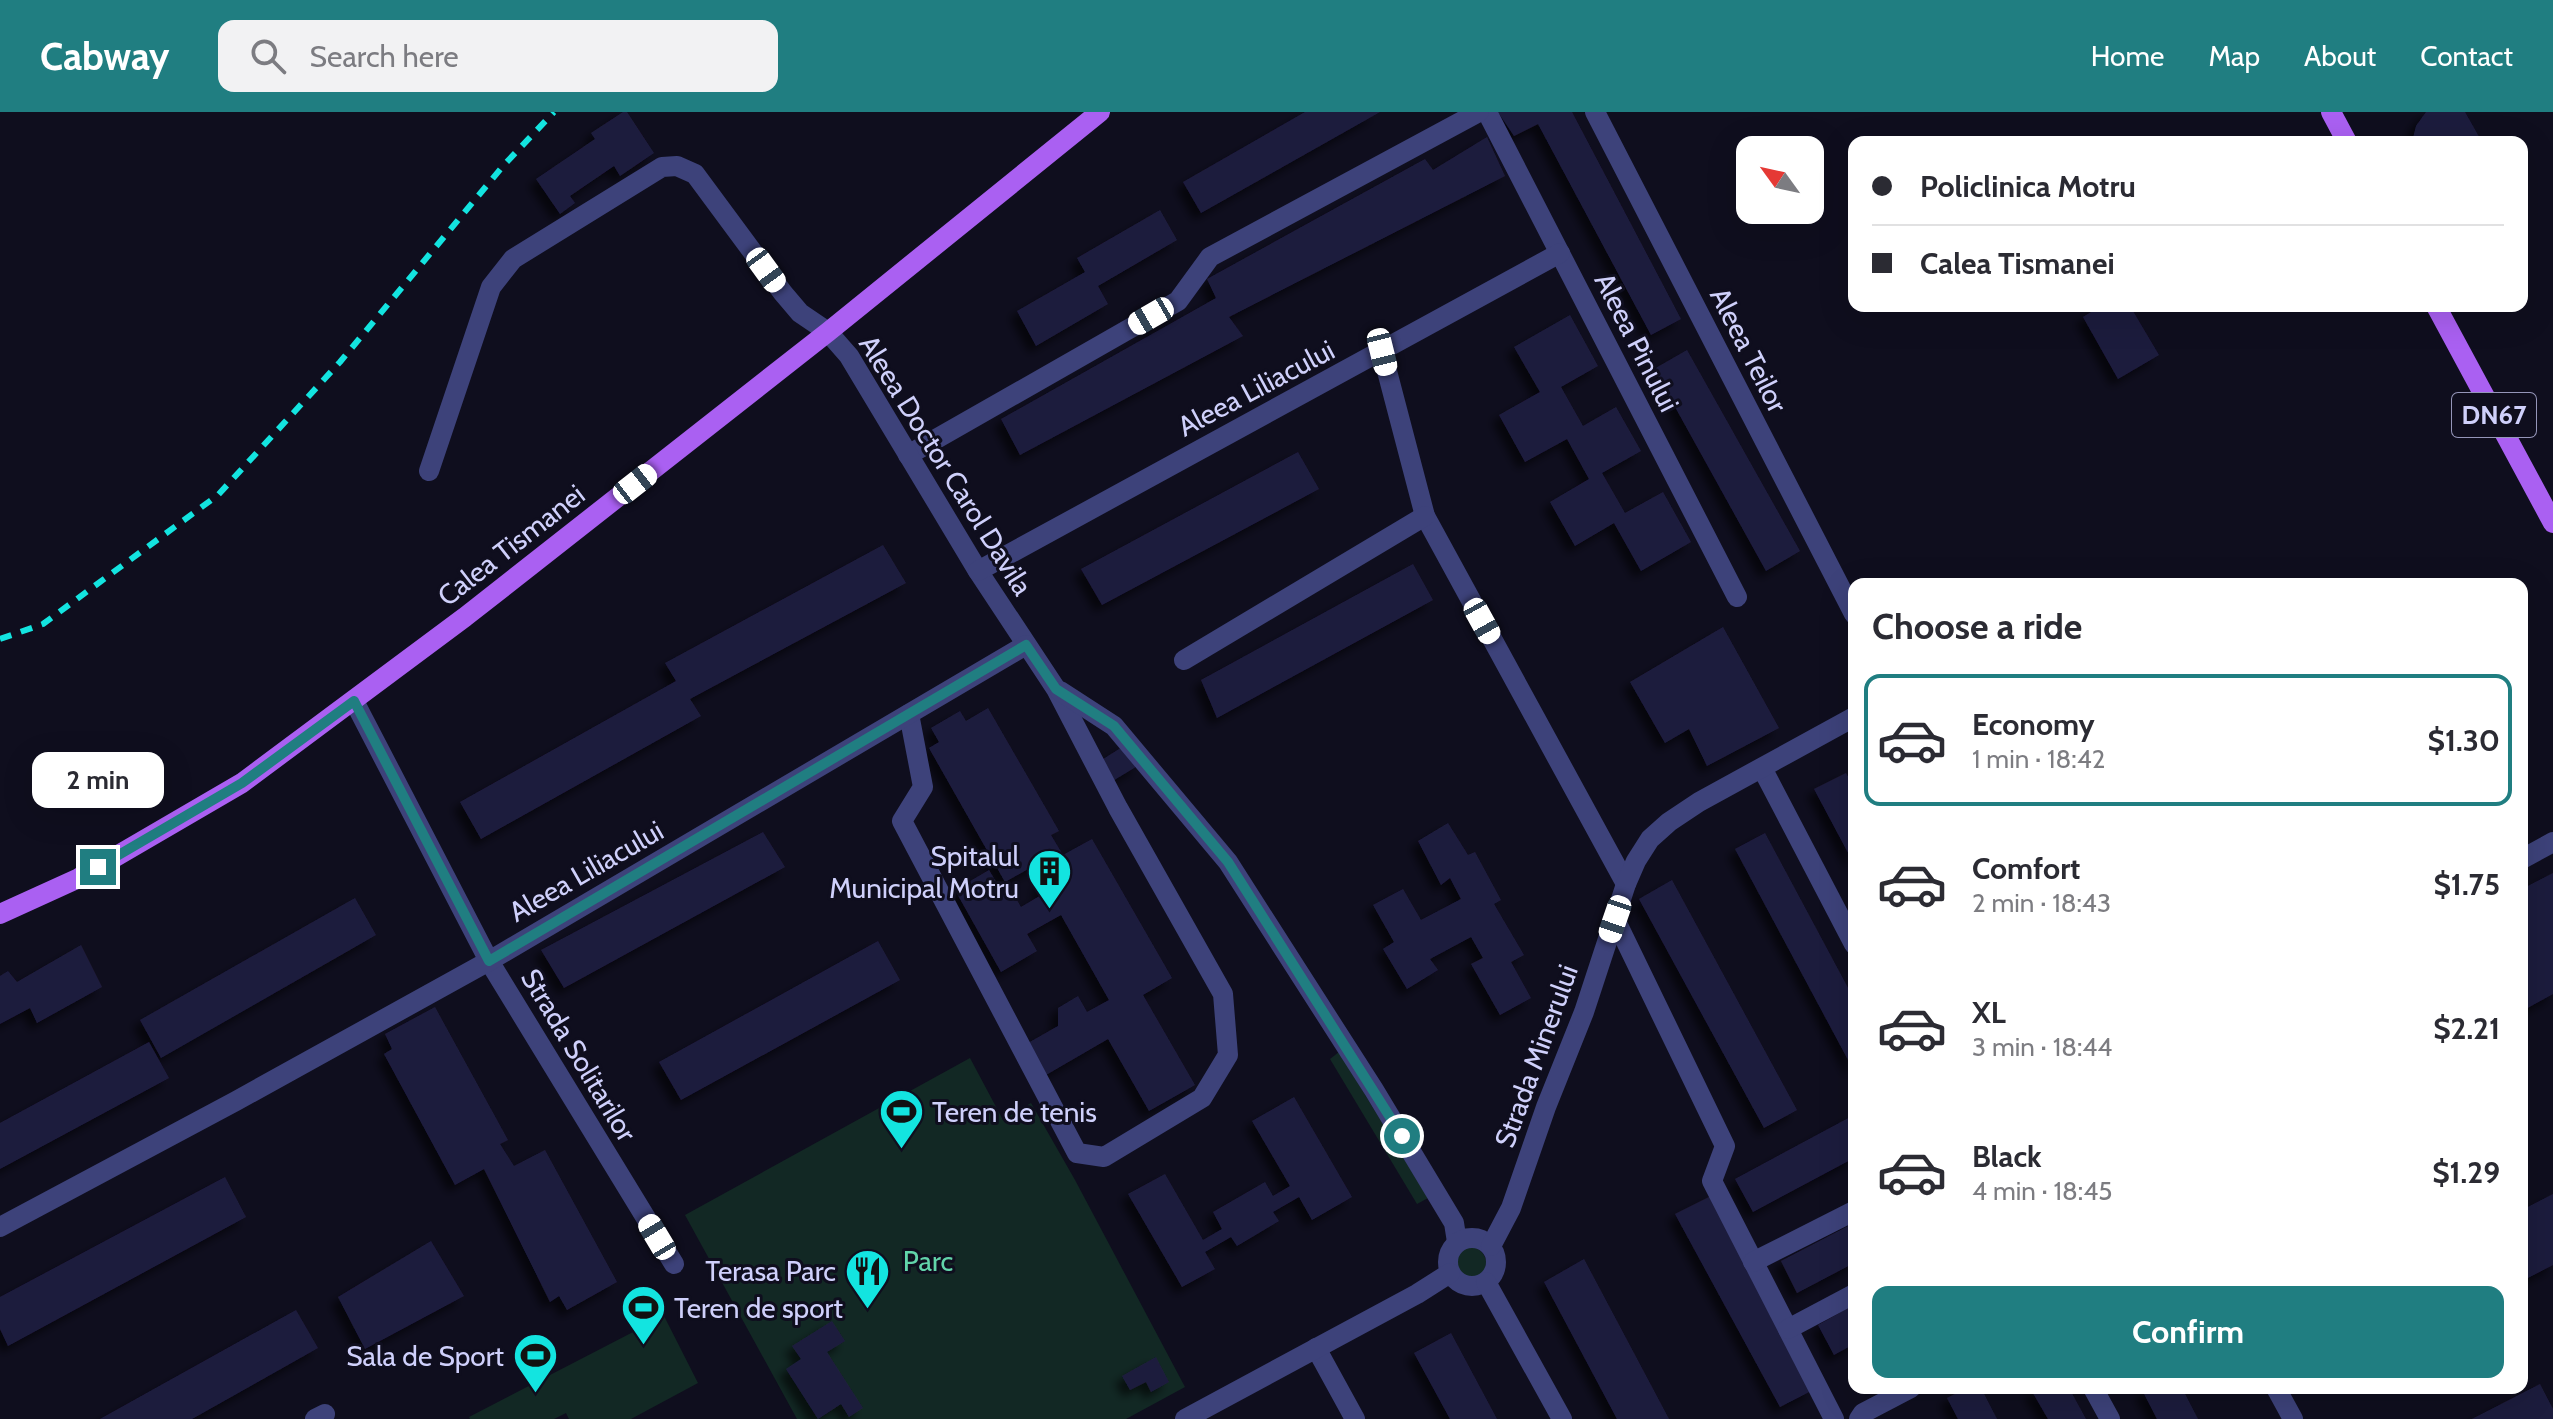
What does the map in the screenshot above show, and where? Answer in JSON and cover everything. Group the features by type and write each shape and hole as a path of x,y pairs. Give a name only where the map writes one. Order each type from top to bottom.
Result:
{"main road":[{"name":"Calea Tismanei","path":"0,914 79,878 242,783 354,701 828,332 1100,112"},
{"path":"2331,112 2344,136"},
{"name":"DN67","path":"2439,312 2553,523"}],"street":[{"path":"908,455 1178,301 1210,257 1479,112"},
{"name":"Aleea Pinului","path":"1487,112 1737,597"},
{"name":"Aleea Teilor","path":"1595,112 1848,602"},
{"name":"Aleea Doctor Carol Davila","path":"429,471 491,287 513,259 662,167 677,166 695,174 783,293 800,313 828,332 849,356 978,571 1056,689 1118,808 1223,994 1228,1055 1202,1098 1104,1157 1077,1153 902,821 923,787 909,714"},
{"name":"Aleea Liliacului","path":"978,571 1560,253"},
{"path":"1382,352 1425,516 1626,884"},
{"path":"1184,660 1425,516"},
{"name":"Aleea Liliacului","path":"0,1227 489,961 1026,645"},
{"name":"Aleea Doctor Carol Davila","path":"1056,689 1114,726 1228,862 1374,1090 1454,1223 1457,1242"},
{"name":"Strada Solitarilor","path":"354,701 489,961 674,1264"},
{"name":"Strada Minerului","path":"1491,1246 1511,1208 1584,1012 1626,884 1650,839 1699,802 1848,720"},
{"path":"1762,768 1848,933"},
{"path":"2528,856 2553,842"},
{"path":"1615,919 1725,1146 1712,1181 1834,1419"},
{"path":"1753,1262 1848,1214"},
{"path":"1476,1237 1491,1246 1497,1259 1495,1269 1486,1282 1467,1286 1456,1281 1447,1265 1449,1253 1457,1242 1476,1237"},
{"path":"1185,1419 1417,1294 1450,1273"},
{"path":"1486,1282 1562,1419"},
{"path":"1788,1329 1848,1297"},
{"path":"1316,1348 1355,1419"},
{"path":"1859,1419 1863,1413 1899,1394"},
{"path":"2096,1394 2110,1419"},
{"path":"2279,1394 2293,1419"}],"green space":[{"path":"1339,1052 1428,1198 1417,1204 1330,1059"},
{"name":"Parc","path":"970,1058 1003,1120 1031,1103 1185,1387 1126,1419 797,1419 685,1215"},
{"path":"1470,1247 1481,1252 1486,1263 1481,1274 1470,1279 1459,1274 1454,1263 1459,1252"},
{"name":"Teren de sport","path":"664,1316 698,1383 631,1419 569,1419 566,1413 554,1419 470,1419 469,1417"}],"building":[{"path":"627,112 654,153 620,176 614,166 570,196 575,203 560,214 536,179 595,139 591,133"},
{"path":"1305,112 1380,112 1201,213 1183,182"},
{"path":"1498,112 1572,112 1681,319 1651,335 1538,124 1514,136"},
{"path":"2426,112 2465,112 2479,136 2414,136 2416,126"},
{"path":"1487,137 1505,176 1229,317 1243,336 1020,455 1001,419 1216,298 1207,279 1425,159 1433,170"},
{"path":"1160,210 1177,240 1098,286 1108,304 1036,346 1017,311 1085,272 1077,258"},
{"path":"2091,312 2134,312 2159,355 2118,379 2083,317"},
{"path":"1570,315 1598,366 1561,387 1583,426 1616,407 1641,451 1602,473 1625,513 1663,492 1691,542 1641,571 1614,523 1575,546 1550,502 1589,479 1567,439 1525,462 1499,415 1540,392 1514,347"},
{"path":"1687,350 1800,551 1766,571 1654,369"},
{"path":"1298,452 1319,489 1102,605 1081,569"},
{"path":"883,545 906,583 690,699 701,716 481,839 460,802 676,681 665,663"},
{"path":"1413,564 1433,600 1217,718 1201,680"},
{"path":"1723,627 1779,728 1707,766 1689,729 1665,743 1630,682"},
{"name":"Spitalul Municipal Motru","path":"988,708 1059,831 1051,835 1063,855 1092,839 1172,978 1143,995 1195,1085 1149,1111 1108,1039 1046,1075 1028,1043 1058,1026 1058,1008 1078,996 1087,1012 1109,1000 1061,915 1027,934 1037,951 1001,972 955,890 989,870 999,887 1007,883 1021,907 1043,894 1038,885 1046,880 1037,864 1005,882 929,748 939,742 931,728 960,711 966,721"},
{"path":"1127,744 1139,765 1111,782 1100,761"},
{"path":"1846,773 1848,777 1848,853 1814,789"},
{"path":"1448,823 1468,855 1475,852 1501,900 1494,904 1524,955 1511,962 1531,998 1500,1015 1471,964 1483,958 1471,937 1430,959 1438,970 1407,989 1383,949 1394,942 1373,905 1403,889 1421,920 1461,899 1450,878 1441,885 1418,841"},
{"path":"763,832 785,867 564,988 541,950"},
{"path":"1765,833 1848,988 1848,1060 1735,849"},
{"path":"2553,873 2553,994 2528,1008 2528,886"},
{"path":"1672,880 1797,1110 1764,1128 1639,899"},
{"path":"355,898 376,935 161,1058 140,1020"},
{"path":"878,941 900,980 681,1100 659,1062"},
{"path":"81,945 102,987 37,1023 30,1008 0,1024 0,976 8,971 17,982"},
{"path":"435,1007 508,1140 500,1144 514,1166 545,1150 617,1282 567,1310 559,1296 550,1302 484,1169 455,1185 384,1054 392,1049 385,1034"},
{"path":"149,1042 169,1078 0,1169 0,1123"},
{"path":"1294,1097 1352,1197 1312,1220 1299,1197 1273,1212 1279,1221 1237,1246 1231,1237 1205,1252 1215,1269 1182,1287 1128,1194 1165,1174 1203,1240 1222,1229 1213,1212 1265,1182 1273,1196 1290,1186 1252,1121"},
{"path":"1848,1118 1848,1161 1753,1212 1735,1179"},
{"path":"225,1177 246,1217 8,1346 0,1329 0,1297"},
{"path":"2553,1194 2553,1265 2528,1278 2528,1207"},
{"path":"1711,1196 1813,1390 1780,1407 1675,1214"},
{"path":"1848,1226 1848,1266 1797,1293 1781,1261"},
{"path":"431,1241 464,1296 365,1349 338,1297"},
{"path":"1584,1259 1669,1419 1617,1419 1544,1282"},
{"path":"1848,1308 1848,1347 1834,1355 1818,1325"},
{"path":"296,1310 318,1348 192,1419 100,1419"},
{"path":"832,1321 845,1341 827,1352 863,1408 849,1417 841,1404 818,1419 786,1369 801,1359 792,1346"},
{"path":"1451,1333 1497,1419 1450,1419 1414,1353"},
{"path":"1156,1357 1169,1382 1151,1392 1146,1382 1130,1390 1122,1376"},
{"path":"2540,1384 2553,1409 2553,1419 2472,1419 2521,1394 2528,1394 2528,1390"},
{"path":"1955,1394 1984,1394 1997,1419 1958,1419 1947,1398"},
{"path":"2033,1394 2072,1394 2086,1419 2048,1419"},
{"path":"2144,1394 2185,1394 2198,1419 2157,1419"}],"railway":[{"path":"0,639 43,624 218,495 340,362 503,166 554,112"}],"place":[{"name":"Spitalul Municipal Motru","path":"1050,911"},
{"name":"Teren de tenis","path":"901,1151"},
{"name":"Terasa Parc","path":"867,1310"},
{"name":"Teren de sport","path":"643,1347"},
{"name":"Sala de Sport","path":"535,1395"}],"route":[{"path":"98,867 242,783 354,701 489,961 1026,645 1056,689 1114,726 1228,862 1402,1136"}]}
